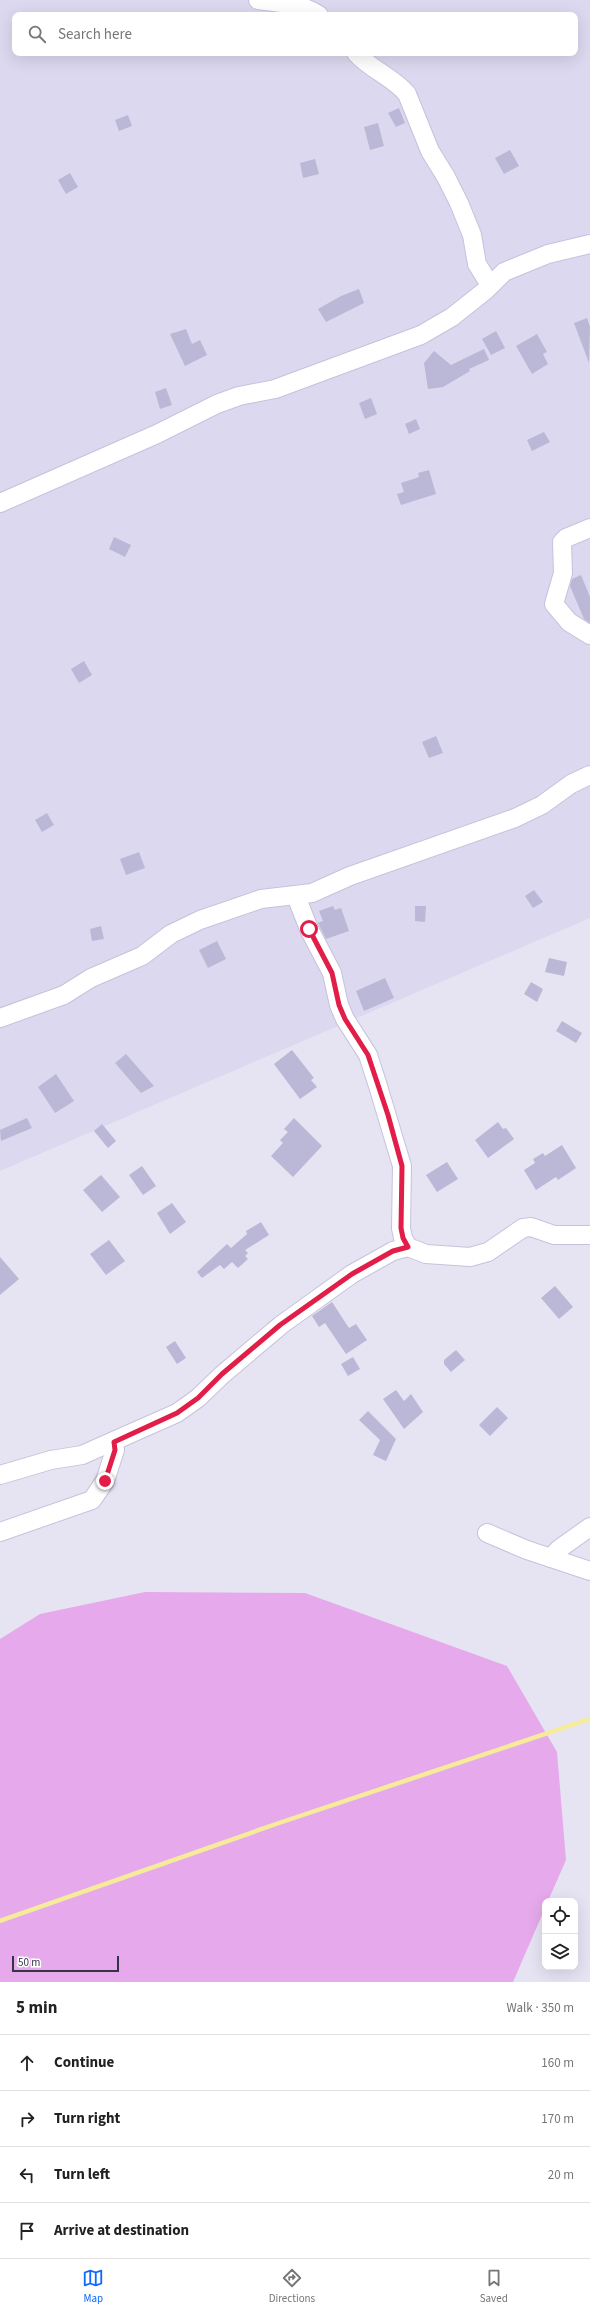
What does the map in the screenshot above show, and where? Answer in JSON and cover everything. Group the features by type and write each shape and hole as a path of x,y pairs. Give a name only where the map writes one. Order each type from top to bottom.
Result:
{"street":[{"path":"258,0 290,4 308,8 314,12"},
{"path":"359,56 372,68 402,87 407,94 430,151 446,177 459,203 472,235 477,264 490,285"},
{"path":"0,502 156,434 217,404 239,396 275,389 421,335 452,317 504,272 548,254 590,244"},
{"path":"590,528 566,538 562,542 563,573 554,604 569,622 590,635"},
{"path":"0,1018 64,995 91,978 142,956 171,934 200,920 261,898 296,896 312,893 350,876 515,818 542,805 571,784 590,775"},
{"path":"296,896 309,929 332,973 342,1012 354,1034 363,1045 376,1080 402,1166 401,1228 403,1238 408,1247"},
{"path":"0,1474 51,1460 82,1455 177,1413 198,1398 222,1374 280,1325 352,1274 393,1251 408,1247 426,1254 470,1257 488,1252 523,1228 531,1227 554,1235 590,1236"},
{"path":"0,1532 92,1500 105,1481 115,1450 114,1442"},
{"path":"551,1558 559,1549 590,1527"},
{"path":"487,1533 551,1558 590,1571"}],"shaded area":[{"path":"0,0 590,0 590,918 0,1171"},
{"path":"145,1592 305,1593 507,1666 557,1752 566,1860 549,1898 542,1898 542,1915 513,1982 0,1982 0,1639 40,1614"}],"building":[{"path":"399,108 405,123 396,127 388,113"},
{"path":"128,115 132,126 119,131 115,120"},
{"path":"378,123 384,146 370,150 364,127"},
{"path":"510,150 519,166 504,174 495,158"},
{"path":"315,159 319,174 303,178 300,163"},
{"path":"70,173 78,187 66,194 58,180"},
{"path":"359,289 364,303 326,322 318,309 341,296"},
{"path":"587,318 590,327 589,363 574,323"},
{"path":"186,329 192,344 200,340 207,355 185,366 170,334"},
{"path":"496,331 505,348 491,355 482,339"},
{"path":"537,334 547,352 543,354 548,364 532,374 516,346"},
{"path":"484,349 489,360 469,369 470,371 443,387 428,389 424,363 434,351 451,365"},
{"path":"166,388 172,405 160,409 155,392"},
{"path":"371,398 377,414 365,419 359,403"},
{"path":"416,419 420,429 409,434 405,424"},
{"path":"544,432 550,442 532,451 527,440"},
{"path":"429,470 436,494 401,505 397,494 404,492 401,483 419,477 418,473"},
{"path":"114,537 131,545 125,557 109,549"},
{"path":"581,575 590,597 590,623 584,619 570,586 572,579"},
{"path":"84,661 92,675 79,683 71,669"},
{"path":"436,736 443,753 429,758 422,742"},
{"path":"47,813 54,825 42,832 35,820"},
{"path":"139,852 145,868 126,875 120,859"},
{"path":"534,890 543,902 533,908 525,896"},
{"path":"333,906 335,910 341,908 349,931 326,939 318,923 323,921 319,911"},
{"path":"415,906 426,906 425,922 415,921"},
{"path":"101,926 104,939 92,941 90,929"},
{"path":"217,941 226,959 208,968 199,950"},
{"path":"549,958 567,962 564,976 545,972"},
{"path":"385,978 394,998 364,1011 356,991"},
{"path":"531,982 543,989 537,1002 524,994"},
{"path":"562,1021 582,1033 576,1043 556,1031"},
{"path":"292,1050 314,1078 311,1080 317,1087 300,1099 274,1064"},
{"path":"126,1054 154,1086 141,1093 115,1063"},
{"path":"56,1074 74,1101 55,1113 38,1087"},
{"path":"27,1118 32,1128 1,1141 0,1130"},
{"path":"294,1118 322,1146 293,1177 271,1156 283,1143 280,1140 288,1132 284,1129"},
{"path":"498,1122 503,1129 506,1128 514,1139 488,1158 475,1140"},
{"path":"102,1124 116,1141 108,1148 94,1131"},
{"path":"562,1145 576,1168 558,1180 556,1177 536,1190 524,1170 535,1163 533,1159 543,1153 545,1156"},
{"path":"447,1162 458,1179 437,1192 426,1175"},
{"path":"142,1166 156,1186 143,1195 129,1175"},
{"path":"101,1175 120,1197 102,1212 83,1190"},
{"path":"172,1203 186,1222 170,1234 157,1213"},
{"path":"261,1222 269,1235 245,1250 248,1253 245,1256 248,1259 238,1268 232,1262 224,1269 220,1265 202,1278 197,1272 227,1244 231,1248 247,1234 246,1231"},
{"path":"109,1240 125,1261 106,1275 90,1254"},
{"path":"0,1257 19,1279 0,1295"},
{"path":"555,1286 573,1307 559,1319 541,1298"},
{"path":"332,1302 349,1328 356,1324 367,1340 346,1354 325,1323 319,1327 312,1316"},
{"path":"175,1341 186,1358 177,1364 166,1347"},
{"path":"456,1350 465,1360 451,1372 444,1364 444,1360"},
{"path":"353,1357 360,1369 348,1376 341,1364"},
{"path":"396,1390 404,1401 411,1394 423,1412 404,1429 383,1399"},
{"path":"497,1407 508,1418 490,1436 479,1425"},
{"path":"368,1411 396,1439 386,1461 373,1455 380,1440 359,1420"}],"waterway":[{"path":"0,1921 276,1824 590,1719"}],"route":[{"path":"105,1481 108,1467 115,1450 114,1442 177,1413 198,1398 222,1374 280,1325 352,1274 393,1251 408,1247 403,1238 401,1228 400,1210 402,1166 394,1142 388,1115 368,1055 345,1019 336,995 332,973 309,929"}]}
